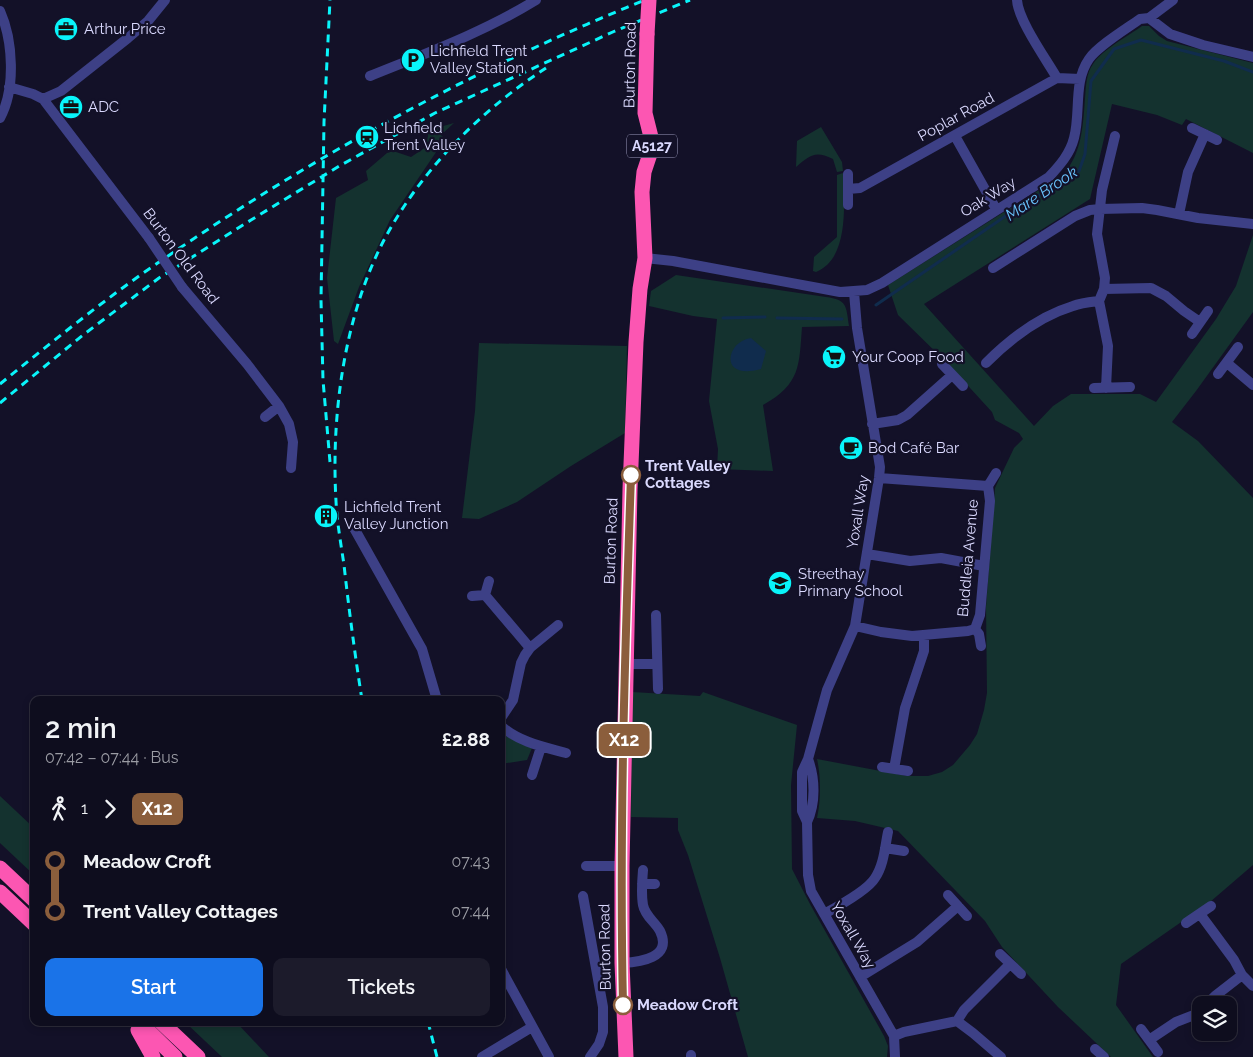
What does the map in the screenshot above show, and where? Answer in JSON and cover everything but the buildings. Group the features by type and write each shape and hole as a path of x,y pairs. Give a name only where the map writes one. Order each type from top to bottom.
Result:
{"highway":[{"name":"Burton Road","path":"626,1057 622,963 625,664 636,342 644,258 642,192 644,172 653,145 646,114 647,34 650,0"},
{"path":"0,868 30,896"},
{"path":"0,892 30,920"},
{"path":"136,1026 153,1057"},
{"path":"143,1026 175,1057"},
{"path":"165,1026 198,1057"}],"street":[{"path":"9,87 43,99 61,91 148,21 165,0"},
{"path":"370,76 438,49 516,12 536,0"},
{"path":"1017,0 1018,9 1057,78 1080,80"},
{"name":"Oak Way","path":"644,258 681,262 840,292 867,290 882,283 1049,176 1066,158 1074,138 1080,80 1086,63 1095,52 1140,19 1149,18 1172,0"},
{"path":"0,10 9,42 11,60 9,87 0,118"},
{"path":"1149,18 1170,34 1203,45 1253,57"},
{"name":"Poplar Road","path":"848,189 860,188 1057,78"},
{"name":"Burton Old Road","path":"43,99 149,238 182,286 247,364 279,406 290,424 293,442 291,468"},
{"path":"1192,128 1217,140"},
{"path":"1179,214 1188,172 1205,134"},
{"path":"955,136 996,210"},
{"path":"1106,388 1108,346 1099,301 1104,289 1105,278 1096,234 1115,136"},
{"path":"848,174 848,205"},
{"path":"992,268 1075,216 1090,210 1142,208 1198,218 1253,224"},
{"path":"1104,289 1151,288 1166,296 1200,322"},
{"name":"Yoxall Way","path":"854,292 857,328 880,468 879,478 855,626 827,690 808,759 802,772 802,811 807,822 808,875 811,891 894,1036 895,1057"},
{"path":"986,363 1027,328 1052,314 1073,305 1099,301"},
{"path":"1192,334 1208,311"},
{"path":"1218,374 1238,347"},
{"path":"1227,363 1253,385"},
{"path":"942,364 963,386"},
{"path":"872,424 898,420 907,415 952,375"},
{"path":"1094,388 1130,388"},
{"path":"264,417 279,406"},
{"name":"Buddleia Avenue","path":"981,646 979,634 975,629 980,615 990,501 988,486 996,473"},
{"path":"879,478 988,486"},
{"path":"354,528 422,649 437,696"},
{"path":"867,554 910,561 941,558 984,566"},
{"path":"485,595 489,581"},
{"path":"472,596 485,595"},
{"path":"485,595 530,648"},
{"path":"653,619 658,689"},
{"path":"505,712 513,700 521,663 530,648 558,625"},
{"path":"855,626 912,636 975,629"},
{"path":"894,769 905,708 924,651 924,635"},
{"path":"625,664 657,664"},
{"path":"505,729 541,747 566,752"},
{"path":"532,775 541,747"},
{"path":"882,767 908,771"},
{"path":"824,914 845,902 875,879 880,868 888,832"},
{"path":"885,848 904,851"},
{"path":"586,866 622,866"},
{"path":"622,963 650,960 661,948 662,939 659,930 644,907 643,870"},
{"path":"642,884 655,884"},
{"path":"948,895 967,916"},
{"path":"584,896 603,1007 603,1032 599,1044 590,1057"},
{"path":"860,977 912,946 958,906"},
{"path":"1186,923 1211,906"},
{"path":"587,913 598,910"},
{"path":"1200,914 1234,960 1242,975 1253,986"},
{"path":"1000,954 1021,974"},
{"path":"894,1036 904,1032 957,1021 964,1010 1010,964"},
{"path":"1215,996 1242,975"},
{"path":"505,976 549,1057"},
{"path":"1149,1040 1176,1022 1192,1016"},
{"path":"957,1021 1001,1057"},
{"path":"488,1056 532,1027"},
{"path":"1142,1030 1158,1052"},
{"path":"1095,1049 1104,1057"}],"green space":[{"path":"1142,26 1149,26 1167,41 1253,63 1253,153 1186,119 1182,125 1157,115 1112,104 1090,199 924,304 1034,426 1053,406 1071,394 1140,394 1156,402 1216,319 1236,286 1253,235 1253,312 1172,422 1198,441 1253,498 1253,865 1210,902 1121,964 1116,1005 1153,1057 1111,1057 1058,1007 1002,947 985,921 898,831 855,821 817,818 820,788 817,759 907,776 928,776 942,772 953,765 977,734 987,693 986,607 995,488 1014,448 1023,439 1019,433 995,420 992,412 949,365 898,315 888,285 1063,175 1078,148 1087,80 1091,68 1102,54"},
{"path":"454,123 441,135 445,139 390,220 359,287 338,344 334,341 327,278 336,198 368,180 366,171 387,153 393,151 411,157 426,147 429,130"},
{"path":"821,127 842,162 843,171 837,172 833,159 817,154 809,157 796,167 797,141"},
{"path":"843,173 844,214 840,242 835,255 827,265 816,272 813,271 814,257 837,237 837,175"},
{"path":"676,275 826,297 842,302 846,308 849,326 802,327 796,372 785,389 763,405 773,471 717,469 718,449 709,401 717,319 693,316 649,306 651,291"},
{"path":"479,343 627,346 625,433 517,502 479,519 462,518 475,411"},
{"path":"632,692 700,696 703,692 797,725 791,785 792,869 884,1036 888,1046 887,1057 748,1057 720,958 688,855 678,830 678,818 631,817"},
{"path":"505,736 532,748 527,760 505,763"},
{"path":"0,796 30,824 30,871 0,843"},
{"path":"189,1026 240,1026 269,1057 222,1057"}],"water":[{"path":"751,338 766,351 761,369 738,370 732,365 730,359 732,352 742,341"}],"waterway":[{"name":"Mare Brook","path":"876,305 1007,215 1079,171 1085,154 1091,81 1114,49 1141,40 1224,61 1253,72"},
{"name":"Mare Brook","path":"723,318 765,317"},
{"name":"Mare Brook","path":"777,318 842,319"}],"railway":[{"path":"330,0 324,122 321,300 323,380 330,462"},
{"path":"0,384 79,321 151,268 219,222 321,159 373,129 480,74 589,23 645,0"},
{"path":"0,403 83,335 159,278 341,165 435,113 615,31 690,0"},
{"path":"361,696 338,525 335,468 338,401 343,367 359,301 370,270 384,240 399,214 434,166 475,123 498,103 546,68"},
{"path":"429,1026 437,1057"}],"bus line":[{"name":"X12","path":"623,1005 622,866 625,664 631,475"}],"place":[{"name":"Arthur Price","path":"66,29"},
{"name":"Lichfield Trent Valley Station","path":"413,60"},
{"name":"ADC","path":"71,107"},
{"name":"Lichfield Trent Valley","path":"367,137"},
{"name":"Your Coop Food","path":"834,357"},
{"name":"Bod Café Bar","path":"851,448"},
{"name":"Trent Valley Cottages","path":"631,475"},
{"name":"Lichfield Trent Valley Junction","path":"326,516"},
{"name":"Streethay Primary School","path":"780,583"},
{"name":"Meadow Croft","path":"623,1005"}]}
